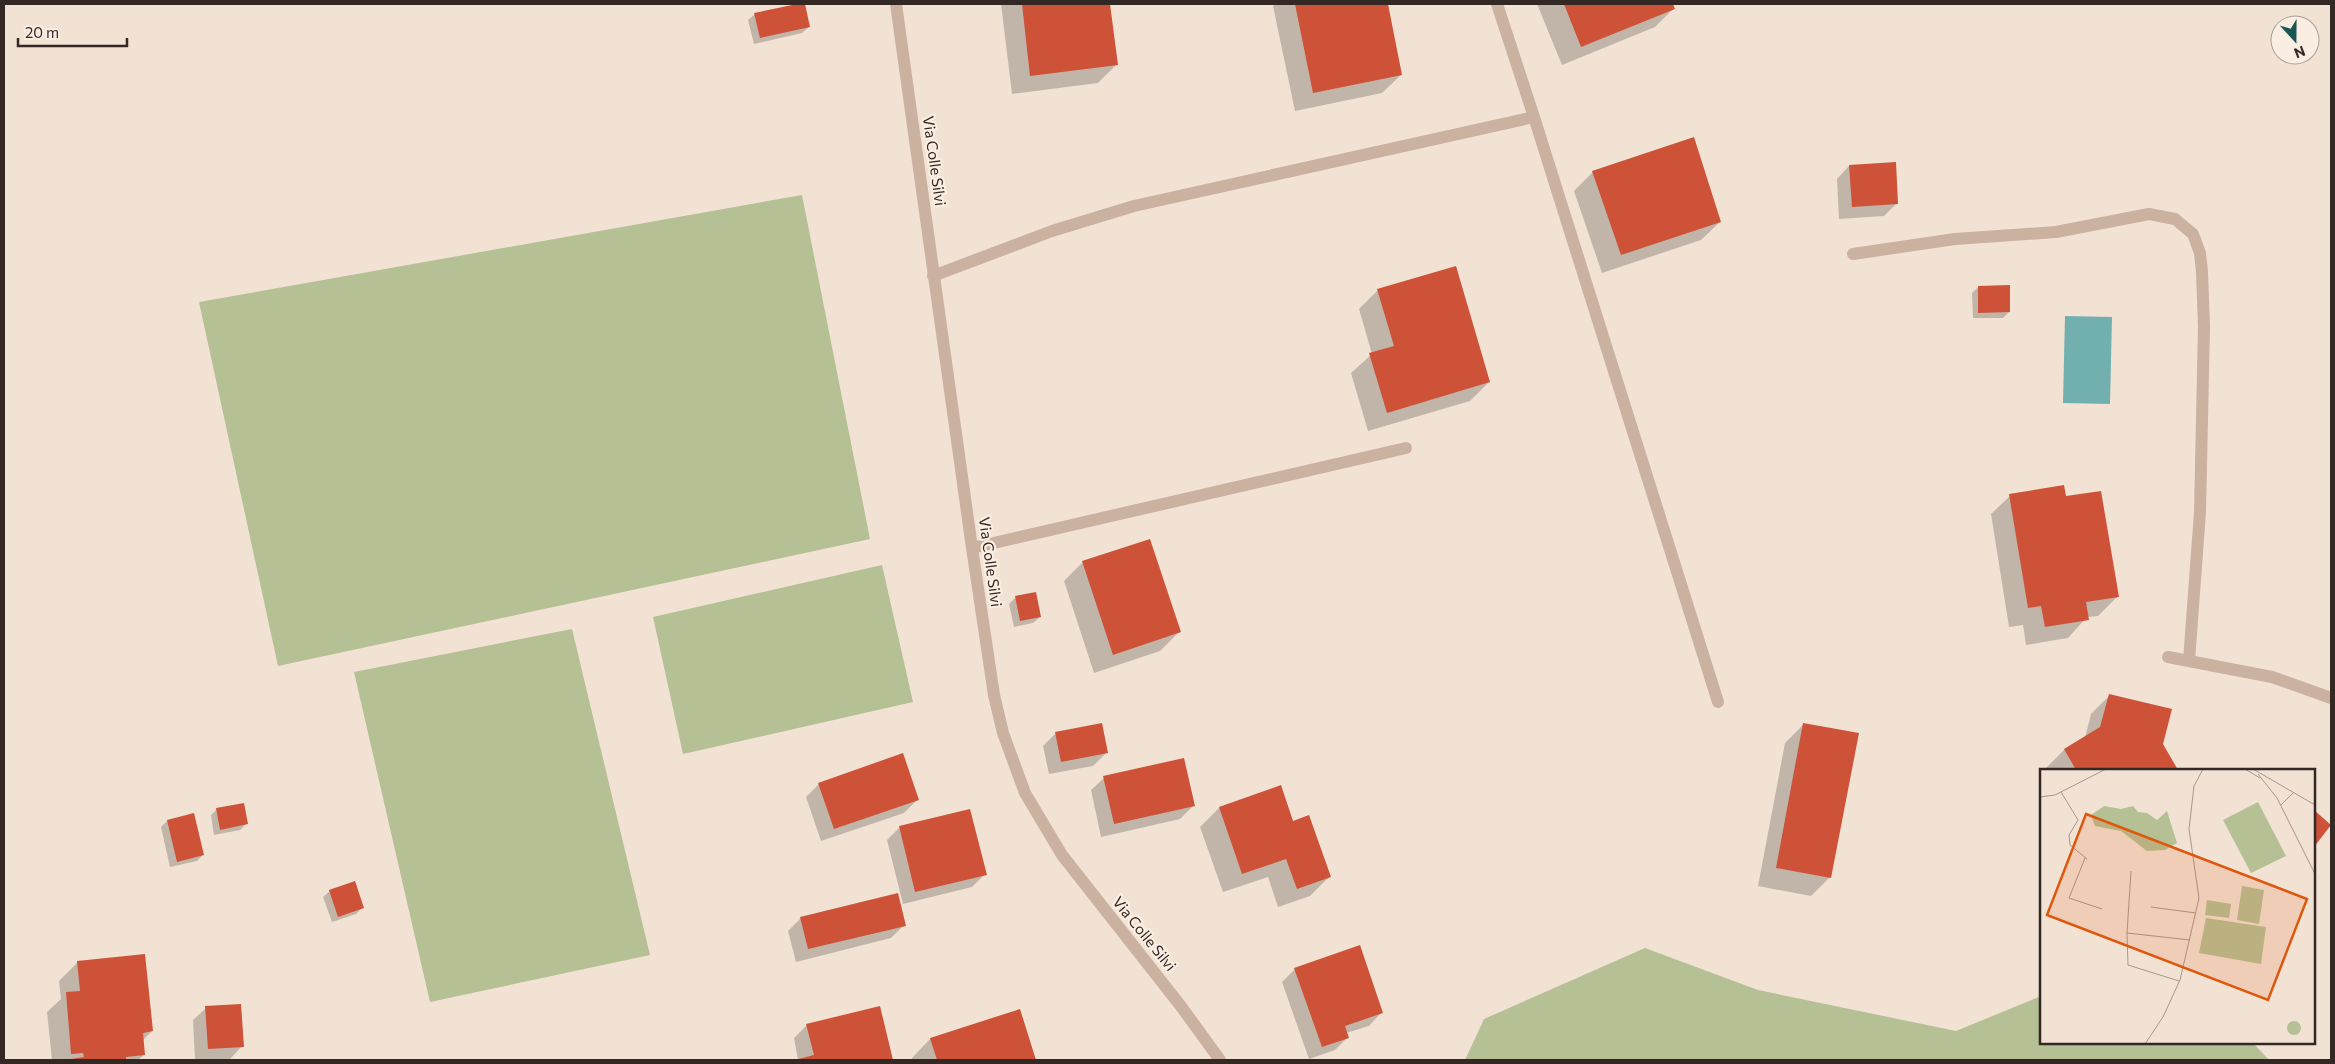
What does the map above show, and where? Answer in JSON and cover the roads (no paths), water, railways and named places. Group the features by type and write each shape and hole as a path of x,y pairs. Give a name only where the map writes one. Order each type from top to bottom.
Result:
{"street":[{"name":"Via Colle Silvi","path":"896,4 972,548 998,713 1010,755 1025,793 1062,855 1180,1005 1220,1060"},
{"path":"1497,4 1718,702"},
{"path":"933,276 1052,231 1134,206 1534,116"},
{"path":"1853,254 1955,239 2056,232 2149,214 2175,219 2193,234 2200,253 2204,327 2200,512 2189,661"},
{"path":"972,548 1406,448"},
{"path":"2168,657 2272,677 2331,698"}],"water":[{"path":"2065,316 2112,317 2110,404 2063,403"}]}
